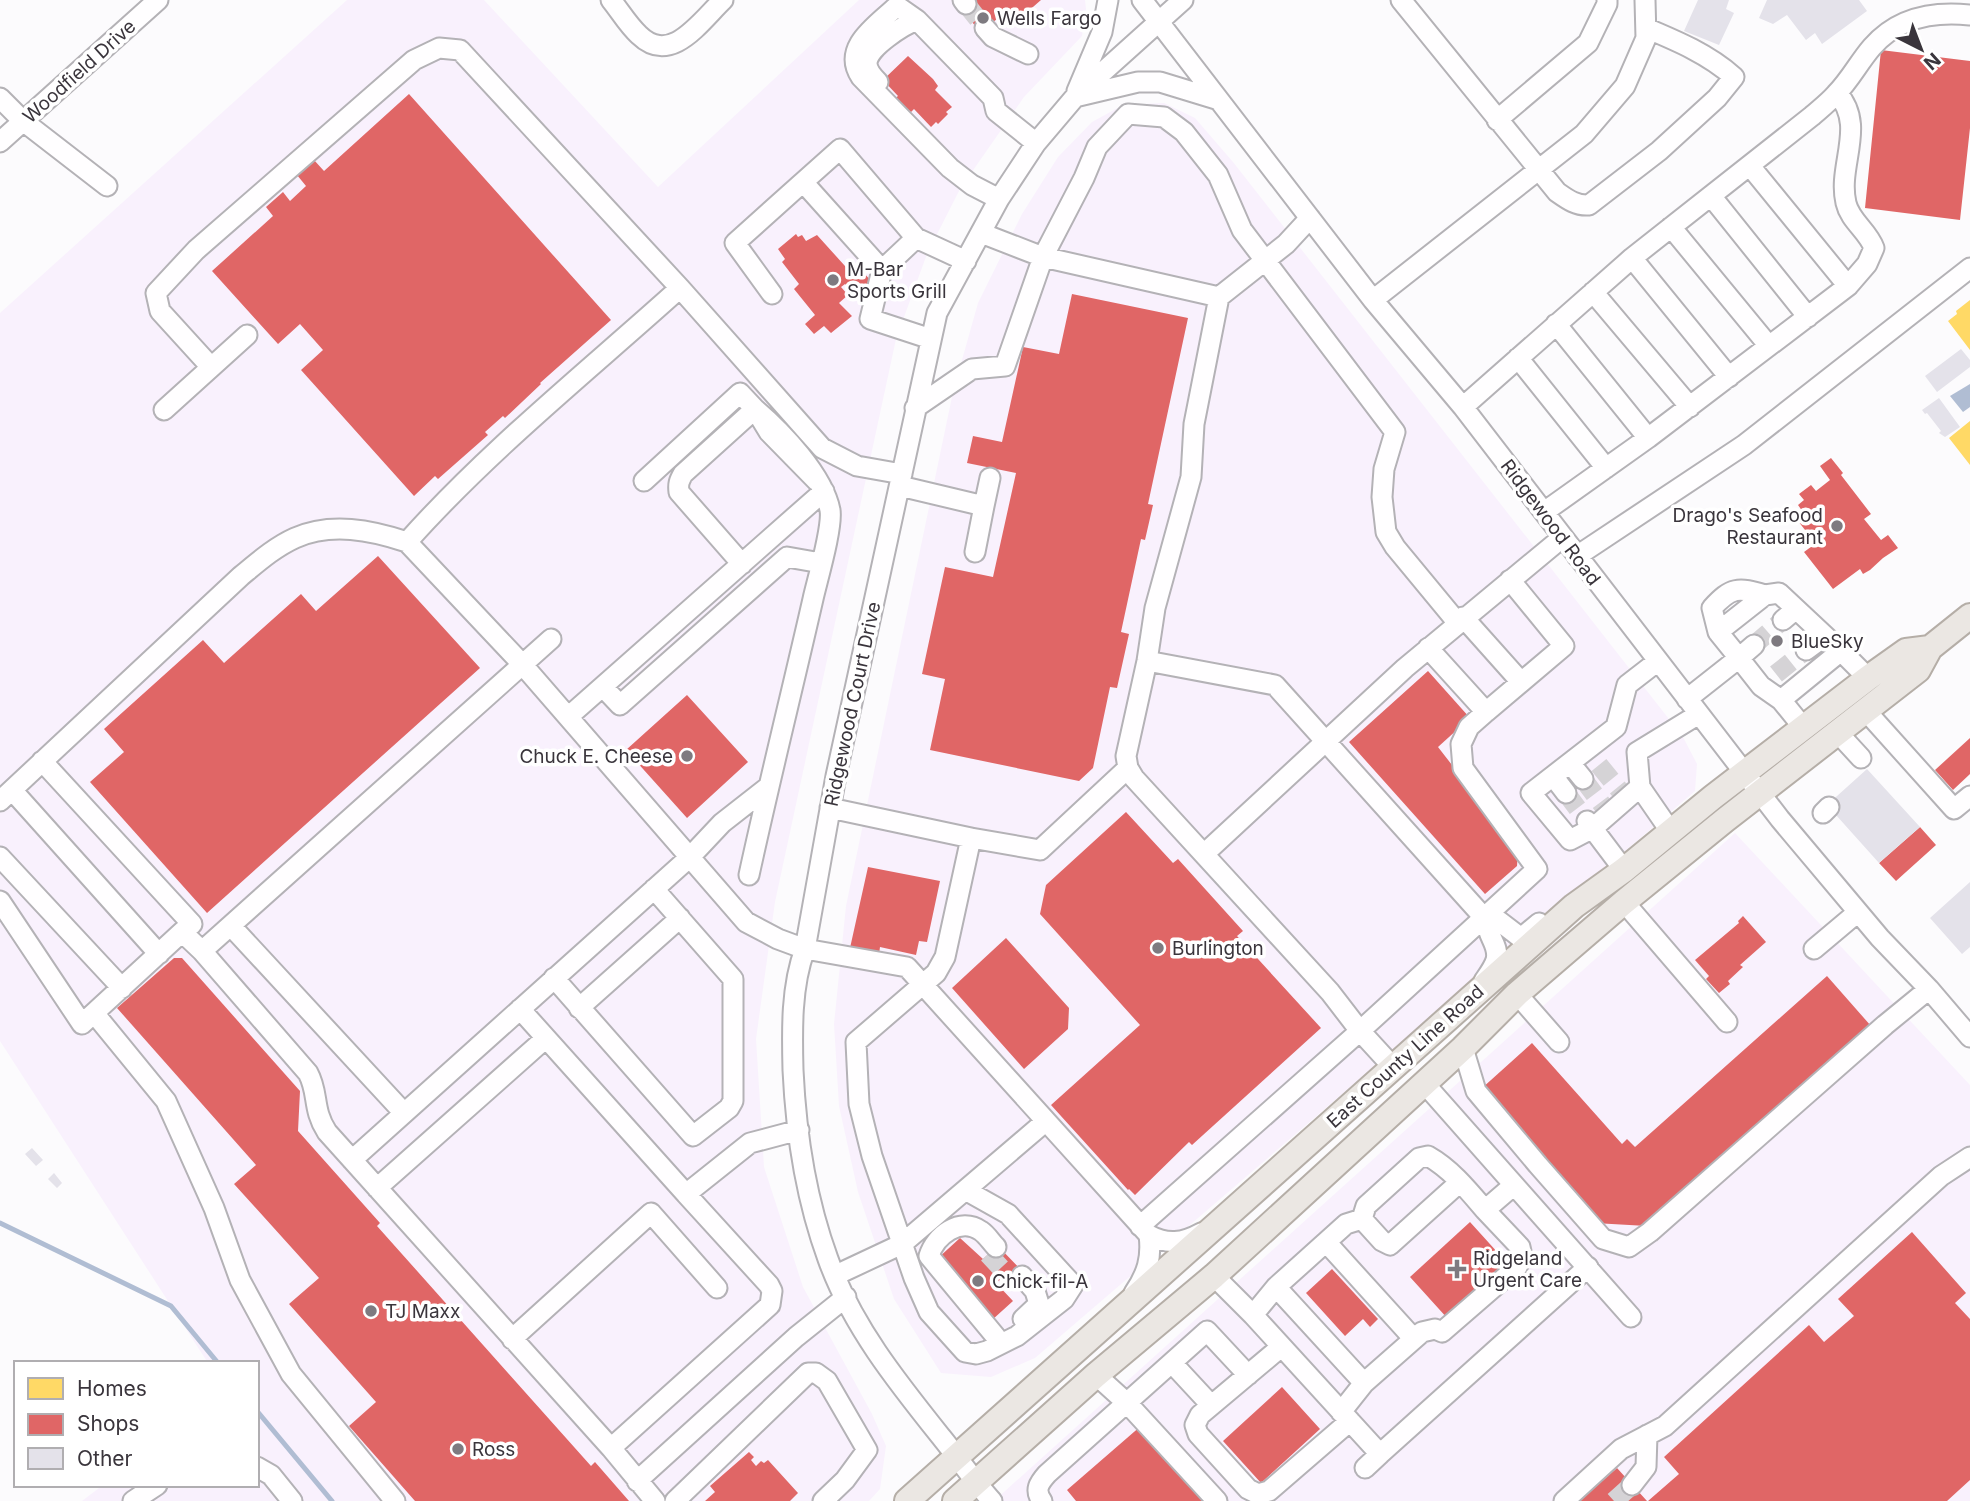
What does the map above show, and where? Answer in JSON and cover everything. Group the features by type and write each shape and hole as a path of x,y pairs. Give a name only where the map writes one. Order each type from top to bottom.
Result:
{"main road":[{"name":"East County Line Road","path":"955,1501 1096,1375 1214,1276 1463,1048 1517,993 1623,902 1918,670 1930,649 1970,616"},
{"name":"East County Line Road","path":"907,1501 1574,905 1624,870 1868,678 1906,652 1930,649"}],"street":[{"name":"Woodfield Drive","path":"0,142 158,0"},
{"path":"611,0 639,35 653,45 669,47 680,42 723,0"},
{"path":"1075,97 1102,32 1108,0"},
{"name":"Ridgewood Road","path":"1142,0 1373,300 1463,407 1760,793 1880,938 1970,1037"},
{"name":"Ridgewood Court Drive","path":"992,1501 904,1390 860,1326 828,1260 805,1183 794,1096 792,1035 800,964 830,808 937,313 999,199 1036,144 1075,97 1183,0"},
{"path":"1401,0 1557,192 1571,202 1589,205 1659,151 1717,98 1734,77 1720,65 1685,44 1646,28"},
{"path":"1497,120 1588,43 1607,4 1606,0"},
{"path":"1373,300 1584,134 1625,86 1646,38 1646,0"},
{"path":"999,199 972,185 950,168 861,78 855,69 853,55 862,40 897,6 917,20 993,98 996,111 1036,144"},
{"path":"1463,407 1632,258 1837,93 1886,33 1903,21 1924,16 1970,15"},
{"path":"211,367 160,311 156,293 196,250 414,60 439,48 460,50 680,288 822,448 857,467 984,506"},
{"path":"1075,97 1138,82 1160,82 1219,100"},
{"path":"1544,512 1648,438 1808,317 1848,286 1867,264 1874,248 1871,239 1846,206 1843,186 1851,118 1847,104 1837,93"},
{"path":"0,98 23,121 107,186"},
{"path":"915,408 972,369 1005,366 1043,257 1097,147 1128,114 1164,117 1184,132 1218,175 1242,230 1395,432 1384,469 1382,498 1386,532 1395,547 1460,620 1521,682"},
{"path":"772,294 735,243 840,149 916,238 966,261"},
{"path":"1749,166 1848,286"},
{"path":"803,182 882,270"},
{"path":"1711,196 1808,317"},
{"path":"1310,218 1265,262 1219,298 1194,424 1191,477 1155,608 1147,661 1126,756 1128,768 1134,778 1330,992 1360,1031 1393,1067"},
{"path":"1671,227 1769,346"},
{"path":"981,233 1043,257 1219,298"},
{"path":"916,238 882,270 870,319 931,339"},
{"path":"1632,258 1729,377"},
{"path":"1577,556 1744,445 1970,268"},
{"path":"407,542 436,510 507,443 680,288"},
{"path":"1593,292 1689,407"},
{"path":"1556,324 1648,438"},
{"path":"164,410 247,335"},
{"path":"1518,358 1606,468"},
{"path":"644,481 740,393 769,432 821,486 831,514 749,875"},
{"path":"742,564 679,492 678,487 683,474 755,410"},
{"path":"975,552 990,478"},
{"path":"568,718 742,564 821,486"},
{"path":"159,954 6,796 241,576 272,552 296,538 329,530 355,528 407,542 522,664 746,922 778,939 805,949 907,967 1144,1230 1168,1243 1192,1238 1219,1223"},
{"path":"1204,854 1428,648 1563,537"},
{"path":"603,687 620,705 787,557 821,564"},
{"path":"1144,1230 1360,1031 1486,920 1537,869 1463,768 1461,744 1469,727 1564,646 1510,580"},
{"path":"1803,727 1768,680 1739,658 1718,632 1765,595 1779,593 1790,614 1825,636 1868,678"},
{"path":"1806,650 1825,636"},
{"path":"202,951 551,639"},
{"path":"1686,699 1754,645"},
{"path":"1428,648 1486,712"},
{"path":"1781,700 1841,650"},
{"path":"1147,661 1275,685 1486,920 1487,931 1497,948 1496,961 1480,988"},
{"path":"1658,661 1627,685 1616,727 1593,757 1570,763 1531,793 1570,840 1629,793 1637,752 1699,714"},
{"path":"1866,711 1954,809 1970,796"},
{"path":"1616,727 1637,752"},
{"path":"1838,733 1861,758"},
{"path":"0,901 82,1024 192,924 43,761"},
{"path":"1570,763 1583,779"},
{"path":"830,808 1040,850 1128,768"},
{"path":"1553,776 1566,793"},
{"path":"352,1160 690,857 722,823 768,787"},
{"path":"1629,793 1671,832"},
{"path":"1590,824 1624,870"},
{"path":"967,1191 1008,1214 1073,1285 1065,1299 1017,1335 987,1351 976,1353 965,1352 929,1312 914,1278 872,1156 859,1104 856,1042 936,973 945,957 971,838"},
{"path":"0,857 122,988"},
{"path":"554,978 693,1136 729,1108 733,1101 733,979 654,889"},
{"path":"1623,902 1727,1022"},
{"path":"1486,920 1499,921 1521,938 1549,914 1574,905"},
{"path":"1814,949 1858,912"},
{"path":"579,1008 680,918"},
{"path":"230,926 404,1113"},
{"path":"182,932 202,951 308,1073 313,1081 318,1119 352,1160 611,1448 654,1501"},
{"path":"1463,1048 1476,1091 1603,1238 1629,1247 1650,1232 1929,989"},
{"path":"1517,993 1559,1042"},
{"path":"520,1009 769,1285 772,1298 770,1305 611,1448"},
{"path":"94,1013 166,1101 214,1208 240,1280 291,1374 396,1501"},
{"path":"377,1188 546,1038"},
{"path":"1424,1083 1631,1317"},
{"path":"836,1275 902,1244 1046,1121"},
{"path":"686,1194 750,1143 799,1130"},
{"path":"1281,1347 1211,1405 1200,1415 1195,1425 1198,1434 1248,1489 1258,1494 1269,1491 1346,1417 1364,1383 1428,1329 1442,1332 1517,1267 1522,1256 1520,1247 1460,1182 1439,1162 1428,1156 1419,1158 1366,1206 1362,1219"},
{"path":"1564,1501 1621,1449 1665,1426 1941,1176 1970,1157"},
{"path":"1362,1219 1382,1241 1390,1245 1460,1182"},
{"path":"1485,1210 1514,1185"},
{"path":"512,1339 651,1213 717,1288"},
{"path":"1253,1315 1276,1287 1346,1224 1362,1219"},
{"path":"992,1251 958,1227 939,1238 929,1256 996,1337"},
{"path":"1128,1303 1148,1269 1151,1255 1144,1230"},
{"path":"1326,1242 1414,1339"},
{"path":"1364,1468 1588,1268"},
{"path":"1214,1276 1380,1454"},
{"path":"914,1278 934,1306 965,1341 974,1346 996,1337 1028,1316 1030,1302 1018,1280"},
{"path":"1276,1287 1364,1383"},
{"path":"637,1481 796,1337 846,1297"},
{"path":"1042,1501 1038,1494 1039,1483 1207,1331 1248,1375"},
{"path":"1172,1363 1211,1405"},
{"path":"675,1501 808,1373 816,1373 827,1381 867,1450 845,1480 823,1501"},
{"path":"1096,1375 1128,1404 1217,1501"},
{"path":"1632,1485 1646,1467 1647,1435"},
{"path":"259,1468 271,1475 292,1501"},
{"path":"134,1501 154,1487"}],"shaded area":[{"path":"347,0 484,0 658,187 859,0 1085,0 1082,36 1024,97 960,189 927,254 896,339 775,902 756,1039 764,1167 803,1287 872,1414 886,1446 880,1489 869,1501 82,1501 100,1487 259,1487 259,1361 207,1361 0,1041 0,313"},
{"path":"1164,103 1195,118 1233,162 1683,737 1697,764 1695,791 1035,1358 991,1377 941,1373 894,1299 858,1192 839,1106 834,1024 846,906 953,392 978,303 1022,214 1058,157 1092,122 1123,105"},
{"path":"1735,833 1970,1085 1970,1501 994,1501"}],"water":[{"path":"1970,384 1970,407 1963,412 1950,396"}],"building: Homes":[{"path":"1970,300 1970,350 1948,321"},
{"path":"1970,421 1970,465 1949,438"}],"building: Shops":[{"name":"Wells Fargo","path":"971,0 1041,0 1010,27 1001,16 980,32 961,8"},
{"path":"1881,50 1970,61 1970,128 1960,220 1865,208"},
{"path":"908,56 933,79 938,86 935,90 952,107 938,124 936,122 931,127 914,109 911,112 903,108 894,99 898,96 883,80"},
{"path":"409,94 611,320 505,418 503,416 485,432 488,435 438,479 435,476 414,496 301,370 323,350 300,324 278,344 212,271 273,216 266,207 283,192 290,201 306,186 297,175 314,160 324,171"},
{"name":"M-Bar Sports Grill","path":"796,234 798,237 802,235 806,241 817,235 854,276 861,270 875,285 858,299 845,284 841,287 848,295 839,303 852,316 831,333 824,326 814,334 805,324 815,315 794,289 799,284 782,262 785,259 778,249"},
{"path":"1072,294 1188,318 1148,504 1153,505 1145,540 1141,539 1121,632 1129,634 1117,688 1110,687 1093,768 1079,781 930,750 945,679 922,674 945,567 993,577 1016,473 967,463 973,436 1002,442 1023,347 1059,354"},
{"name":"Drago's Seafood Restaurant","path":"1831,458 1871,514 1864,519 1881,540 1888,535 1898,548 1870,570 1863,574 1860,569 1833,589 1804,552 1819,541 1812,532 1809,535 1798,521 1805,515 1798,505 1804,500 1799,494 1811,485 1816,491 1830,480 1820,466"},
{"path":"378,556 480,668 207,913 90,782 124,752 104,729 203,640 224,663 301,594 316,611"},
{"path":"1428,671 1470,718 1438,747 1518,850 1517,866 1485,894 1349,742"},
{"name":"Chuck E. Cheese","path":"687,695 748,762 687,818 626,750"},
{"path":"1970,738 1970,774 1953,790 1935,770"},
{"path":"1126,812 1173,863 1178,859 1243,931 1237,936 1321,1028 1192,1145 1189,1142 1135,1195 1051,1105 1140,1025 1040,914 1046,885"},
{"path":"1920,827 1936,845 1896,881 1879,863"},
{"path":"868,867 940,881 927,942 919,941 916,955 880,947 879,954 850,948"},
{"path":"1743,916 1766,942 1740,965 1743,967 1719,993 1706,979 1709,976 1695,960 1739,923"},
{"path":"1006,938 1069,1008 1068,1029 1024,1069 952,988"},
{"path":"174,958 182,958 300,1091 298,1131 380,1223 377,1226 591,1466 595,1462 629,1501 415,1501 349,1426 376,1402 289,1304 319,1278 234,1184 256,1165 117,1008"},
{"path":"1827,976 1871,1026 1647,1226 1594,1223 1481,1089 1532,1043 1622,1144 1627,1139 1635,1147"},
{"path":"1470,1222 1508,1264 1448,1319 1410,1277"},
{"path":"1912,1232 1966,1293 1955,1303 1970,1319 1970,1480 1947,1501 1648,1501 1679,1474 1664,1457 1809,1325 1824,1342 1854,1316 1838,1299"},
{"name":"Chick-fil-A","path":"960,1238 983,1259 998,1246 1025,1274 1007,1290 1001,1279 996,1283 1013,1301 992,1320 937,1259"},
{"path":"1332,1269 1378,1319 1370,1327 1363,1319 1345,1336 1306,1293"},
{"path":"1282,1387 1320,1429 1261,1483 1223,1441"},
{"path":"1142,1425 1209,1501 1076,1501 1067,1490"},
{"path":"749,1452 754,1457 751,1460 756,1466 761,1461 764,1463 768,1460 798,1493 790,1501 705,1501 715,1492 710,1486"},
{"path":"1617,1468 1647,1501 1579,1501"}],"building: Other":[{"path":"1698,0 1729,0 1726,9 1734,13 1719,45 1684,31"},
{"path":"1767,0 1859,0 1867,11 1822,44 1815,33 1806,40 1787,15 1773,24 1759,18"},
{"path":"1961,349 1970,360 1970,367 1937,392 1925,376"},
{"path":"1939,398 1960,427 1945,437 1922,410"},
{"path":"1867,769 1920,827 1879,863 1827,805"},
{"path":"1970,882 1970,947 1962,954 1930,918"},
{"path":"32,1148 43,1160 36,1166 25,1154"},
{"path":"54,1173 62,1183 57,1188 48,1179"}],"waterway":[{"path":"0,1223 171,1306 216,1361"},
{"path":"259,1413 332,1501"}],"tunnel":[{"path":"966,4 985,28"},
{"path":"1754,645 1783,620"},
{"path":"1776,674 1806,650"},
{"path":"1599,765 1621,792"},
{"path":"1583,779 1604,807"},
{"path":"1566,793 1587,821"},
{"path":"988,1254 1015,1283"},
{"path":"1614,1501 1632,1485"}],"place":[{"name":"Wells Fargo","path":"983,18"},
{"name":"M-Bar Sports Grill","path":"833,280"},
{"name":"Drago's Seafood Restaurant","path":"1837,526"},
{"name":"BlueSky","path":"1777,641"},
{"name":"Chuck E. Cheese","path":"687,756"},
{"name":"Burlington","path":"1158,948"},
{"name":"Ridgeland Urgent Care","path":"1457,1269"},
{"name":"Chick-fil-A","path":"978,1281"},
{"name":"TJ Maxx","path":"371,1311"},
{"name":"Ross","path":"458,1449"}]}
